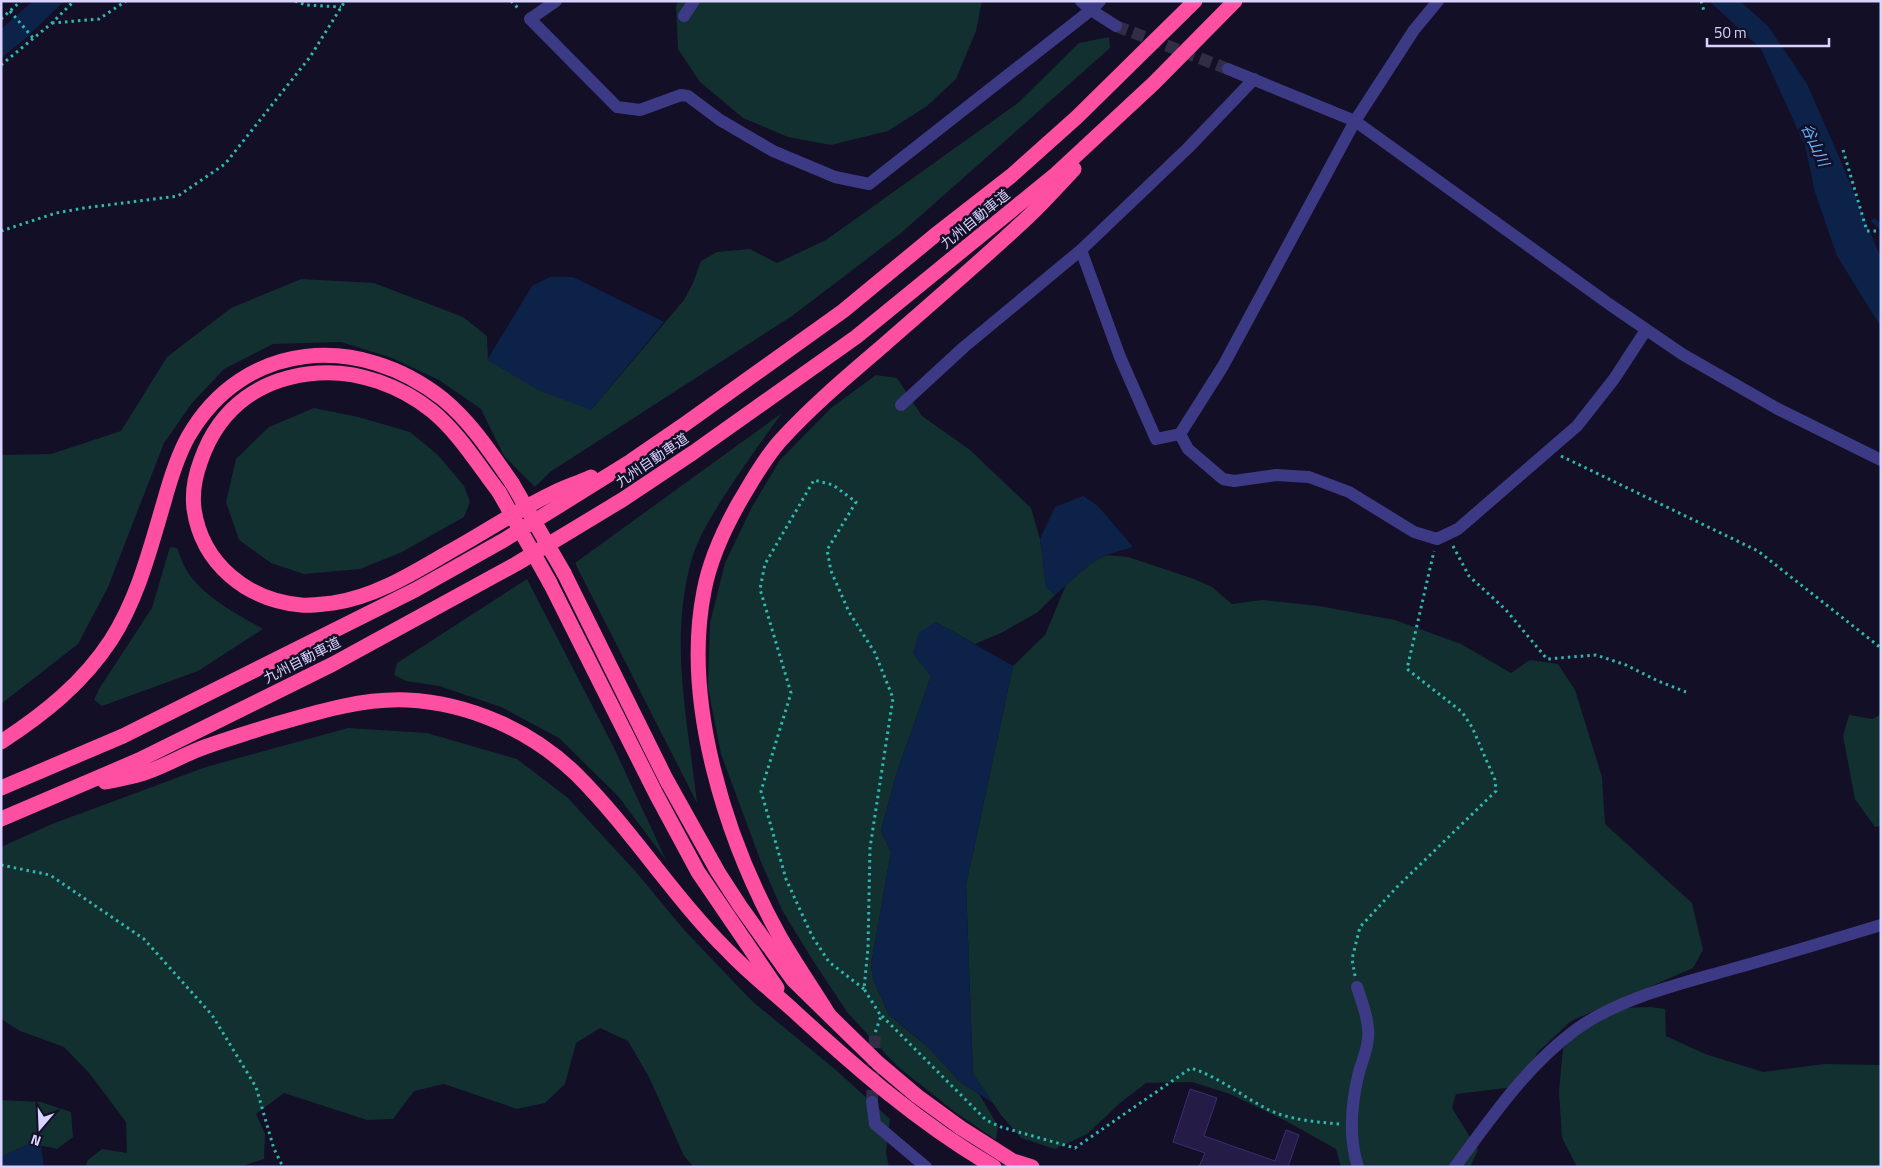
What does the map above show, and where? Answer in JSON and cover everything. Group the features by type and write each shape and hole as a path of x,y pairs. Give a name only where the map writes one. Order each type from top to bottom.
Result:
{"highway":[{"name":"九州自動車道","path":"1,788 122,736 416,590 504,540 631,461 686,424 843,311 1011,176 1077,117 1195,1"},
{"name":"九州自動車道","path":"1,819 139,760 333,664 516,564 622,500 694,452 856,337 1056,174 1154,83 1235,1"},
{"path":"829,1015 780,936 744,865 715,774 703,713 697,648 704,591 715,552 728,523 751,482 778,444 837,386 1030,216 1154,83"},
{"path":"1,742 37,719 67,694 91,668 112,639 140,579 169,485 188,437 214,402 230,388 260,370 279,362 321,355 344,356 368,360 392,368 416,380 443,400 464,419 512,483 564,574 666,778 718,872 793,980 878,1063 917,1096 1013,1162 1032,1167"},
{"path":"631,461 551,494 403,579 356,598 334,603 303,606 277,601 254,593 236,581 222,569 210,554 200,533 194,509 196,473 204,451 214,432 226,415 245,397 267,384 290,376 328,372 350,374 369,378 390,386 433,412 461,441 499,492 550,582 656,794 698,872 792,1010"},
{"path":"65,791 146,773 200,749 232,738 349,704 406,700 458,707 490,718 518,731 548,751 576,774 614,816 669,885 728,952 875,1084 957,1145 994,1167"}],"street":[{"path":"556,1 530,19 617,107 640,110 680,94 688,96 720,120 773,151 835,177 869,184 1091,4 1116,26"},
{"path":"684,16 694,1"},
{"path":"1081,250 1120,357 1156,439 1180,434 1223,366 1355,121 1414,30 1438,1"},
{"path":"1228,69 1355,121 1682,354 1778,409 1881,460"},
{"path":"901,405 964,347 1081,250 1188,148 1254,80"},
{"path":"1180,434 1188,449 1223,479 1234,481 1276,475 1310,477 1349,492 1414,532 1442,536 1458,529 1577,426 1614,379 1646,330"},
{"path":"1455,1167 1502,1102 1537,1062 1575,1030 1608,1010 1668,987 1881,925"},
{"path":"1357,987 1368,1024 1368,1040 1353,1097 1351,1125 1358,1167"},
{"path":"872,1102 875,1124 926,1167"}],"path":[{"path":"1,18 21,1"},
{"path":"1,65 52,23 74,1"},
{"path":"52,23 99,20 126,1"},
{"path":"295,1 306,5 342,7"},
{"path":"1,231 56,213 178,196 225,164 310,57 345,1"},
{"path":"1701,1 1704,11"},
{"path":"10,12 33,38"},
{"path":"1842,150 1867,231 1881,231"},
{"path":"1549,450 1758,551 1881,648"},
{"path":"864,989 868,948 870,848 893,698 875,654 849,612 831,571 827,550 856,502 832,485 814,480 765,564 760,589 791,694 761,791 786,880 812,936 829,962 864,989 882,1016 986,1120 1001,1127 1074,1148 1191,1068 1204,1072 1271,1111 1310,1122 1351,1125"},
{"path":"1442,536 1469,576 1506,610 1547,659 1596,655 1626,665 1658,682 1686,692"},
{"path":"1357,987 1352,959 1360,927 1397,887 1496,791 1495,780 1472,727 1462,712 1408,669 1442,536"},
{"path":"1,865 50,875 144,939 212,1015 256,1088 274,1149 283,1167"},
{"path":"875,1033 882,1016"}],"green space":[{"path":"678,1 982,1 976,31 956,79 927,106 888,131 831,145 788,137 743,118 700,82 678,49 676,6"},
{"path":"1109,37 1110,48 901,233 792,316 550,472 535,487 504,456 481,409 439,380 392,358 341,342 273,344 224,369 192,403 164,443 108,587 78,644 1,704 1,455 51,454 121,431 167,357 231,308 301,279 374,283 463,317 487,336 488,360 591,410 684,300 701,261 717,252 750,249 777,263 826,240 1018,103 1079,43"},
{"path":"876,375 897,378 922,416 970,450 1031,508 1040,539 1046,587 1055,595 1038,612 1001,633 975,644 936,622 913,653 931,676 896,775 881,831 891,852 871,965 873,979 889,1015 928,1047 959,1081 979,1094 998,1126 996,1140 955,1112 897,1066 847,1012 812,959 782,910 761,862 721,754 708,688 710,623 725,563 752,507 780,460 831,408"},
{"path":"314,408 358,417 410,432 438,455 464,486 470,502 464,517 402,552 360,569 304,574 271,563 239,540 226,502 236,459 269,427"},
{"path":"782,413 717,508 700,538 691,562 681,622 681,652 685,712 697,803 575,563"},
{"path":"170,547 177,548 192,578 210,596 220,604 263,629 198,671 102,706 94,700 99,689 152,608"},
{"path":"1106,555 1128,557 1194,579 1212,587 1232,604 1262,600 1319,606 1395,620 1461,644 1511,673 1530,660 1558,664 1575,690 1602,777 1605,824 1692,903 1703,950 1693,968 1571,1021 1538,1052 1515,1087 1456,1094 1452,1108 1478,1150 1470,1167 1341,1167 1336,1149 1286,1121 1230,1094 1192,1082 1146,1083 1120,1103 1087,1134 1055,1149 1021,1138 1001,1115 973,1074 966,885 1013,666 1045,635 1066,585 1090,564"},
{"path":"527,579 615,750 666,860 618,796 559,738 501,707 439,686 406,681 394,675 397,663"},
{"path":"1881,714 1881,826 1875,827 1855,799 1843,736 1849,715 1873,719"},
{"path":"348,728 427,733 517,759 568,798 636,872 685,931 752,1001 837,1071 890,1119 886,1153 889,1167 694,1167 684,1156 649,1077 628,1041 600,1028 576,1043 565,1084 545,1103 517,1109 444,1084 414,1091 393,1119 367,1120 284,1093 256,1114 265,1134 264,1159 239,1167 85,1167 88,1160 102,1149 127,1153 126,1122 90,1074 64,1047 20,1031 1,1019 1,847 52,824 206,767"},
{"path":"1650,1007 1665,1009 1666,1036 1705,1054 1763,1072 1825,1064 1881,1065 1881,1167 1577,1167 1562,1138 1559,1092 1563,1048 1589,1022 1622,1008"},
{"path":"1,1100 41,1102 71,1112 73,1137 57,1149 34,1145 1,1157"}],"water":[{"path":"33,1 64,1 26,38 1,58 1,29"},
{"name":"谷山川","path":"1709,1 1740,1 1768,26 1807,84 1881,258 1881,327 1837,256 1815,192 1805,146 1761,49"},
{"path":"550,277 573,277 664,322 591,410 538,390 487,360 532,286"},
{"path":"1083,496 1097,505 1133,547 1106,555 1090,564 1055,595 1046,587 1040,539 1055,507"},
{"path":"936,622 1013,666 966,885 973,1074 993,1103 959,1081 925,1044 889,1015 873,979 871,965 891,852 881,831 896,775 931,676 913,653 919,632"},
{"path":"26,1145 41,1145 44,1167 1,1167 1,1157"}],"building":[{"path":"1190,1089 1217,1098 1204,1136 1275,1161 1286,1130 1299,1135 1288,1167 1199,1167 1205,1153 1173,1142"}],"waterway":[{"path":"1874,221 1881,227"}],"tunnel":[{"path":"1116,26 1228,69"},
{"path":"872,1102 875,1033"}]}
